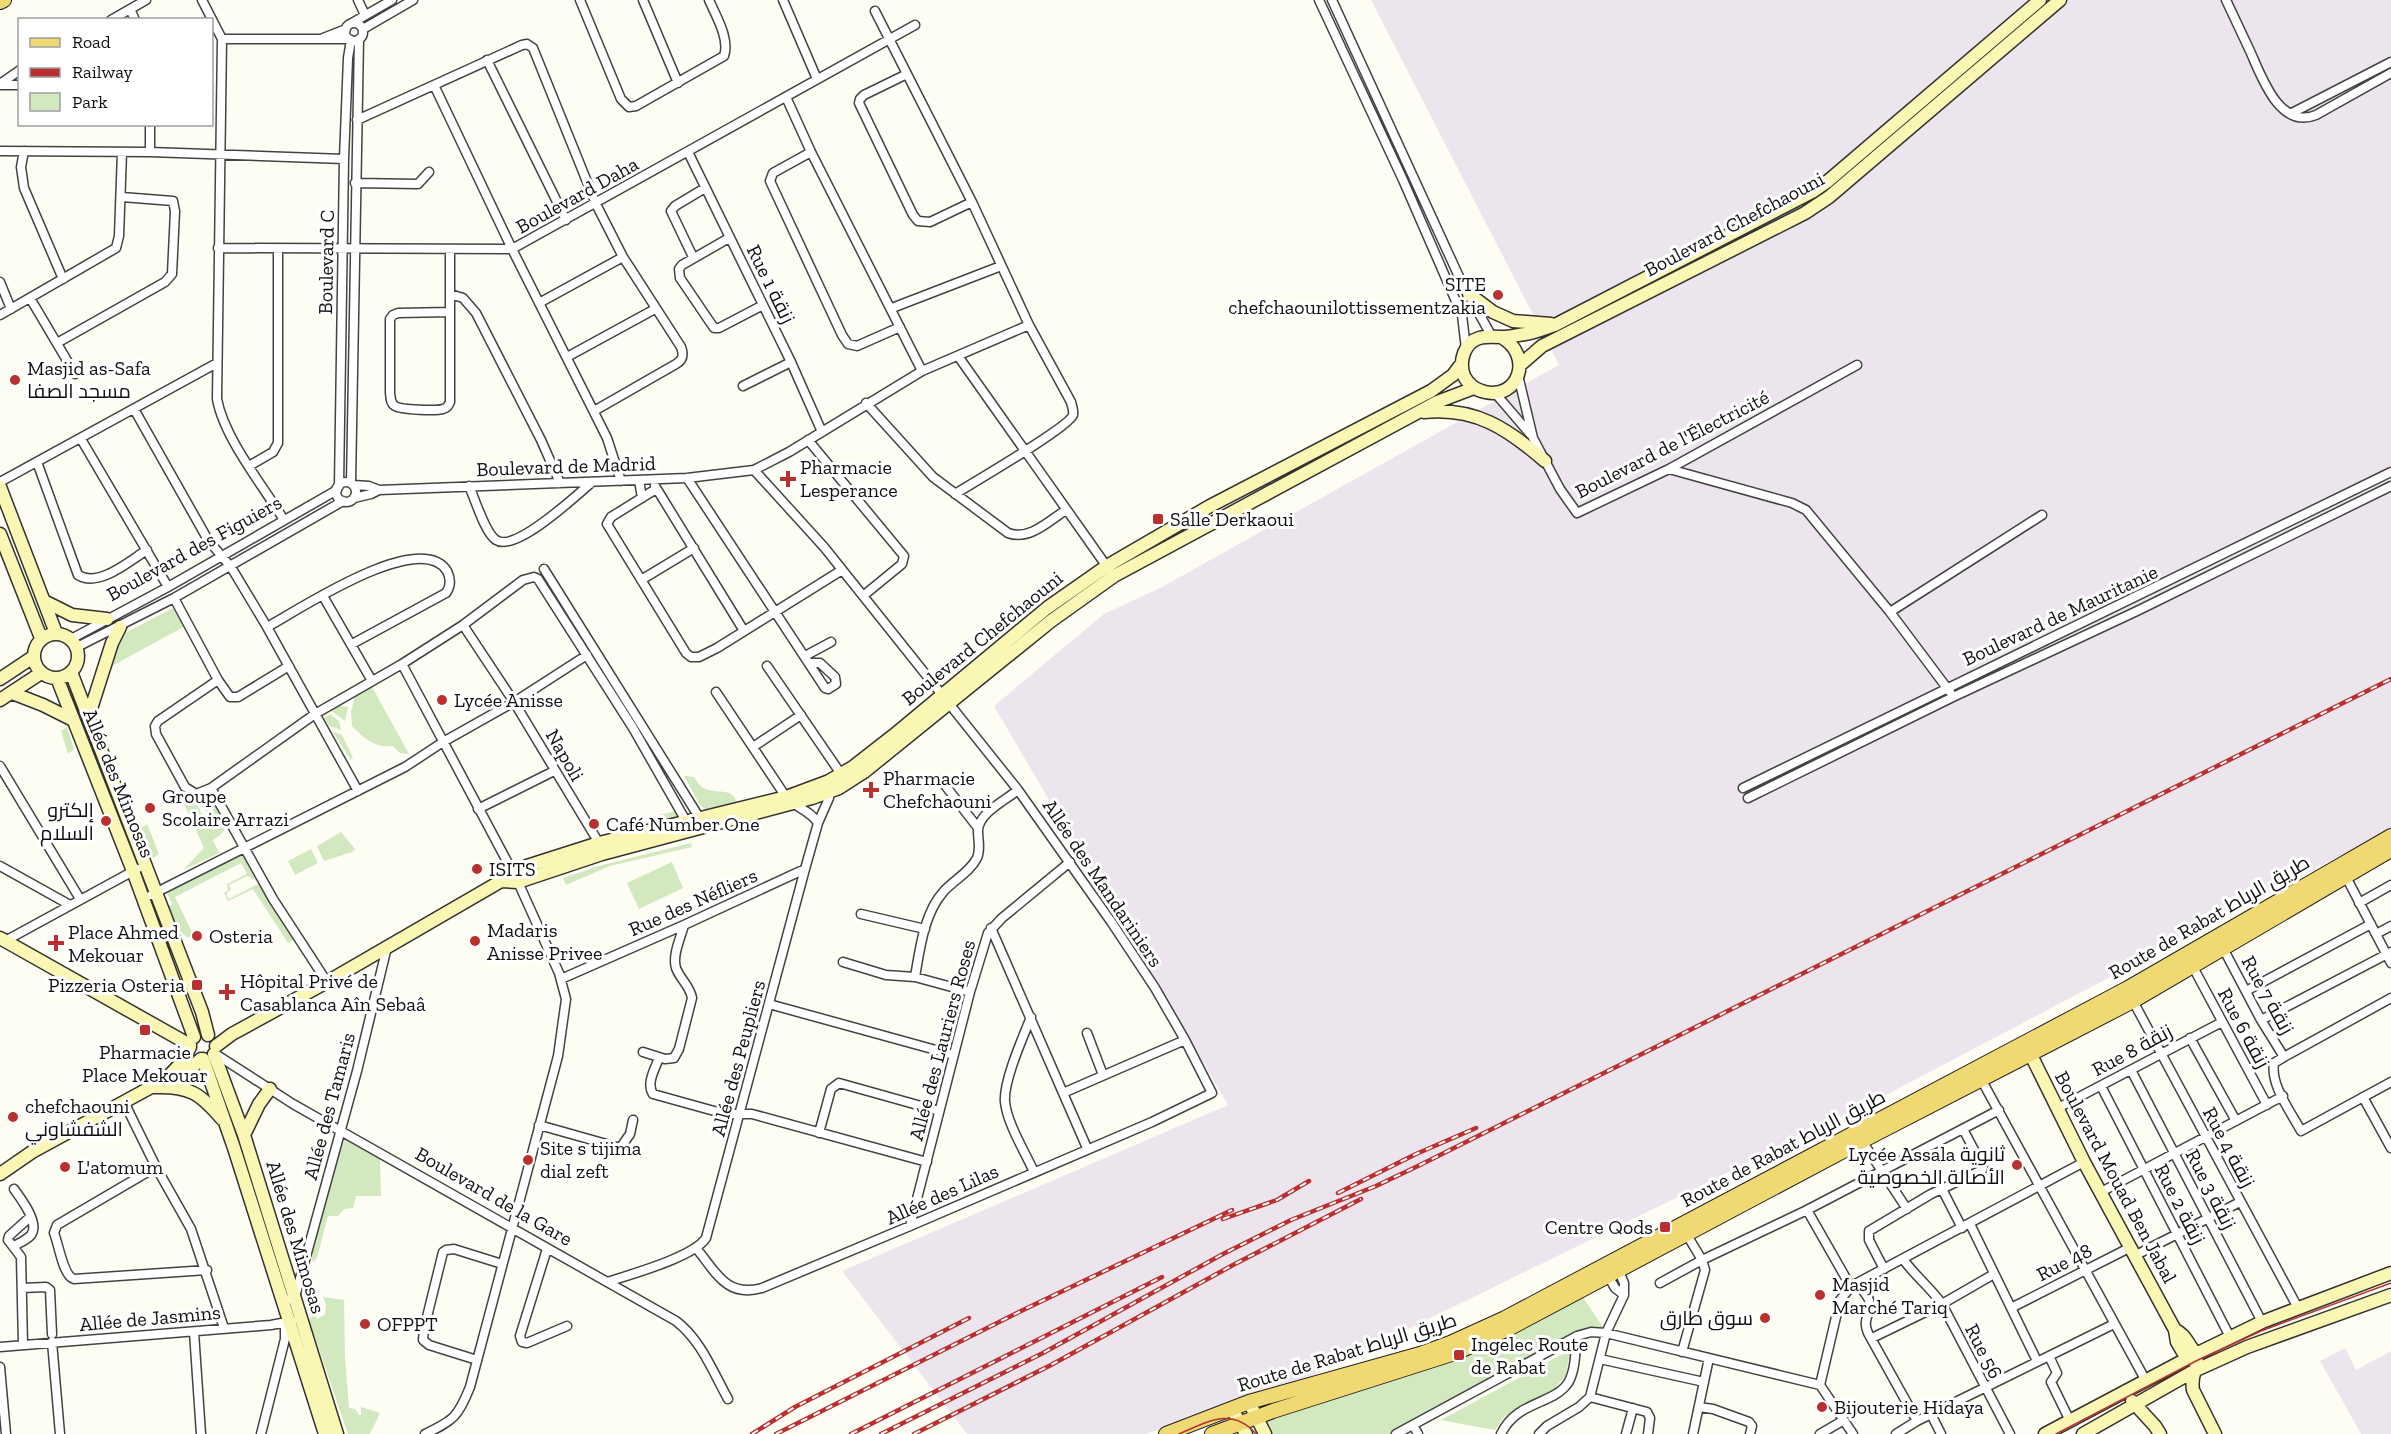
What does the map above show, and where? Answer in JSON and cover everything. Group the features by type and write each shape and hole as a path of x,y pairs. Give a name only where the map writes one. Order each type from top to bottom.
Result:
{"main road":[{"name":"Route de Rabat طريق الرباط","path":"1684,1230 1862,1141 1981,1078 2027,1048 2133,1001 2224,950 2391,836"},
{"name":"Route de Rabat طريق الرباط","path":"1166,1434 1249,1402 1380,1366 1450,1343 1611,1268 2027,1048 2188,954 2342,870 2391,850"},
{"name":"Route de Rabat طريق الرباط","path":"1212,1434 1243,1429 1255,1417 1458,1352 1510,1328 1611,1268"}],"street":[{"path":"114,18 146,0"},
{"path":"202,0 211,18"},
{"path":"358,0 365,15"},
{"path":"317,40 349,26 392,0"},
{"path":"363,29 413,0"},
{"path":"580,0 625,105 629,107 636,106 724,56 727,49 726,41 709,0"},
{"path":"643,0 678,82"},
{"path":"783,0 817,79"},
{"path":"1319,0 1403,180 1462,315 1466,349"},
{"path":"1332,0 1461,281 1496,336 1515,348 1519,370"},
{"name":"Boulevard Chefchaouni","path":"168,1078 185,1074 209,1049 232,1034 502,881 789,800 859,776 1047,608 1110,571 1210,506 1431,391 1453,375 1462,363 1466,349 1472,341 1481,336 1530,333 1556,325 1812,192 1828,181 2040,0"},
{"name":"Boulevard Chefchaouni","path":"1495,393 1507,388 1519,370 1542,346 1805,213 1829,197 2060,0"},
{"path":"2226,0 2267,88 2278,104 2290,114 2297,117 2310,117 2391,73"},
{"path":"130,9 134,18"},
{"path":"875,11 972,202 1029,325 1071,402 1073,412 1068,421 955,494"},
{"path":"213,21 222,39 217,363 219,407 226,426 249,466 284,520"},
{"path":"222,39 317,40 353,39 362,36 363,29 359,24 349,26"},
{"name":"Boulevard Daha","path":"218,248 512,249 915,25"},
{"path":"349,26 346,34 353,39"},
{"name":"Boulevard C","path":"352,484 357,120 353,39"},
{"name":"Boulevard C","path":"338,488 346,88 353,39"},
{"path":"357,120 522,45 527,44 533,48 596,204 623,257 681,347 683,354 682,360 594,411"},
{"path":"487,60 566,220"},
{"path":"2290,114 2391,62"},
{"path":"0,84 18,71"},
{"path":"907,74 864,95 859,104 913,215 918,221 930,222 972,202"},
{"path":"0,84 18,85"},
{"path":"434,85 512,249 594,411 612,450 621,481"},
{"path":"786,97 811,152 922,371"},
{"path":"150,126 150,152"},
{"path":"0,150 150,152 344,159"},
{"path":"24,151 21,167 24,188 63,279"},
{"path":"0,315 116,248 122,197 122,152"},
{"name":"Rue 1 زنقة","path":"688,152 791,362 822,432"},
{"path":"811,152 773,173 770,181 842,335 848,344 857,346 900,327"},
{"path":"355,183 418,184 429,172"},
{"path":"693,257 671,211 675,206 705,188"},
{"path":"57,343 165,282 172,274 176,211 173,201 122,197"},
{"path":"729,238 693,257 682,265 678,273 714,328 763,304"},
{"path":"249,466 273,452 278,443 278,249"},
{"path":"450,250 452,394 449,405 440,409 404,409 395,406 390,393 390,319 393,315 398,314 450,312"},
{"path":"539,303 623,257"},
{"path":"892,308 1001,266"},
{"path":"0,282 11,309"},
{"path":"450,294 463,298 476,313 541,440 560,483"},
{"path":"1469,294 1493,312 1514,321 1556,325"},
{"path":"30,298 75,374"},
{"path":"567,357 655,309"},
{"name":"Boulevard de Madrid","path":"354,498 380,490 687,478 754,470 808,441 866,403 922,371 1029,325"},
{"path":"958,356 1110,571"},
{"path":"743,386 791,362"},
{"path":"0,482 217,363"},
{"path":"1462,363 1465,378 1474,388 1495,393"},
{"name":"Boulevard de l'Électricité","path":"1495,393 1533,438 1560,489 1577,513 1669,469 1857,365"},
{"name":"Boulevard de l'Électricité","path":"1519,370 1533,438"},
{"name":"Boulevard Chefchaouni","path":"1110,571 1437,402 1474,388"},
{"path":"866,403 928,472 1008,533 1017,536 1036,530 1066,510"},
{"path":"134,409 202,530 231,567 267,627 358,791"},
{"path":"1419,412 1445,410 1464,412 1491,422 1518,438 1545,461"},
{"path":"81,439 168,586"},
{"path":"808,441 904,556 902,564 863,596"},
{"path":"38,462 78,575 86,579 98,578 147,550"},
{"path":"1669,469 1792,503 1806,510 1890,612 1953,697"},
{"path":"754,470 799,518 946,699"},
{"name":"Boulevard de Mauritanie","path":"1743,788 1947,687 2145,594 2391,472"},
{"path":"687,478 807,660 831,642"},
{"path":"654,479 656,489 744,631"},
{"path":"639,480 642,498"},
{"path":"344,482 352,484 356,491 354,498 349,502 337,497 338,488 344,482"},
{"path":"469,486 491,536 501,542 506,542 520,537 542,523 592,482"},
{"name":"Boulevard de Madrid","path":"352,484 380,490"},
{"name":"Boulevard de Mauritanie","path":"1748,798 2391,486"},
{"path":"0,487 57,633 74,643 78,661 71,672 57,678 41,673 33,657 41,638 57,633"},
{"name":"Boulevard des Figuiers","path":"74,643 107,619 222,556 338,488"},
{"path":"656,489 611,517 607,524 686,653 691,657 702,656 842,570"},
{"name":"Boulevard des Figuiers","path":"74,643 120,627 231,567 343,501"},
{"path":"1890,612 2042,515"},
{"path":"0,534 41,638"},
{"path":"641,580 693,548"},
{"path":"267,627 368,571 397,562 430,561 446,569 450,580 446,593 352,644"},
{"path":"544,569 699,817"},
{"path":"218,680 158,721 155,726 156,734 185,787 196,794 211,788 315,714 402,664 463,625 523,580 534,577 538,579 633,728 686,821"},
{"path":"323,596 372,681"},
{"path":"174,598 227,694 234,698 289,666"},
{"path":"45,602 72,615 107,619"},
{"name":"Napoli","path":"463,625 514,702 599,843"},
{"path":"89,715 112,643 120,627"},
{"path":"143,898 405,767 587,655"},
{"path":"0,679 33,657"},
{"path":"402,664 515,877 561,979 566,999 565,1020 558,1056 470,1387 462,1409 443,1430 425,1434"},
{"path":"767,666 841,774"},
{"name":"Allée des Mimosas","path":"71,672 202,1012 226,1124 289,1299"},
{"path":"0,700 41,673"},
{"name":"Allée des Mimosas","path":"57,678 143,898 191,1043"},
{"path":"716,692 789,800 808,811 818,823"},
{"path":"12,693 72,720"},
{"name":"Boulevard Chefchaouni","path":"830,787 841,774 946,699"},
{"name":"Allée des Mandariniers","path":"946,699 1018,790 1137,960 1185,1040 1212,1093"},
{"path":"753,747 801,715"},
{"path":"1,770 80,899"},
{"path":"478,809 554,771"},
{"path":"915,977 925,929 939,897 977,858 980,848 978,828 941,780"},
{"name":"Allée des Peupliers","path":"696,1248 704,1242 709,1231 805,869 830,787"},
{"path":"211,788 279,908 327,982"},
{"path":"978,828 985,816 1018,790"},
{"name":"Boulevard Chefchaouni","path":"515,877 557,855 599,843 699,817 789,800"},
{"name":"Allée des Lauriers Roses","path":"910,1226 986,938 992,928 1070,862"},
{"path":"2,939 146,864"},
{"path":"0,866 70,905"},
{"name":"Rue des Néfliers","path":"561,979 805,869"},
{"path":"2261,1020 2390,956 2342,870"},
{"path":"2359,903 2391,885"},
{"path":"861,914 925,929"},
{"path":"2246,991 2371,924"},
{"path":"643,1053 669,1059 676,1056 691,1002 691,992 675,965 684,925"},
{"path":"2376,934 2391,926"},
{"path":"992,928 1087,1148"},
{"path":"2,939 191,1043 194,1055 209,1049 201,1034 191,1043"},
{"name":"Allée des Tamaris","path":"289,1299 341,1130 387,947"},
{"name":"Rue 7 زنقة","path":"2224,950 2261,1020 2284,1057"},
{"path":"843,962 885,975 915,977 970,992"},
{"name":"Rue 6 زنقة","path":"2193,967 2267,1105"},
{"path":"2391,998 2274,1063 2273,1071 2301,1131 2391,1082"},
{"name":"Rue 4 زنقة","path":"2133,1001 2298,1308"},
{"path":"769,1004 954,1055"},
{"path":"1030,1017 1005,1096 1008,1114 1034,1172"},
{"name":"Rue 8 زنقة","path":"2058,1108 2222,1022"},
{"path":"1087,1033 1103,1075"},
{"path":"2190,1038 2236,1121"},
{"path":"1063,1093 1185,1040"},
{"name":"Boulevard Chefchaouni","path":"0,1174 32,1152 168,1078 183,1061 191,1043"},
{"name":"Boulevard Mouad Ben Jabal","path":"2027,1048 2084,1162 2175,1330 2177,1342 2192,1356"},
{"name":"Allée des Mimosas","path":"209,1049 244,1135 289,1299 292,1321 325,1434"},
{"name":"Boulevard de la Gare","path":"209,1049 270,1089 683,1326 700,1347 728,1399"},
{"path":"659,1058 651,1083 651,1090 654,1094 725,1114 752,1114 927,1162"},
{"name":"Rue 3 زنقة","path":"2131,1070 2262,1322"},
{"path":"1981,1078 2146,1382"},
{"path":"819,1133 831,1089 838,1083 939,1111"},
{"name":"Rue 2 زنقة","path":"2101,1086 2230,1337"},
{"path":"154,1087 174,1087 195,1092 226,1124"},
{"path":"244,1135 256,1108 270,1089"},
{"name":"Allée des Lilas","path":"696,1248 728,1285 738,1290 752,1291 910,1226 1212,1093"},
{"path":"2101,1192 2283,1096"},
{"path":"2363,1097 2391,1148"},
{"path":"124,1102 156,1167 192,1229 224,1328"},
{"path":"1660,1283 1702,1260 1808,1210 1999,1110"},
{"path":"539,1125 621,1147 626,1141 633,1120"},
{"path":"1884,1269 1869,1240 1869,1231 1942,1189 1982,1170 1983,1167 1964,1129"},
{"path":"1862,1141 1907,1209"},
{"path":"1820,1385 1838,1306 1842,1296 1854,1285 2084,1162"},
{"path":"156,1167 57,1225 54,1233 65,1272 69,1278 74,1279 207,1270"},
{"path":"7,1244 32,1233 33,1224 14,1189"},
{"path":"1942,1189 1994,1274 2037,1361"},
{"name":"Rue 48","path":"2011,1308 2086,1269 2177,1233 2240,1202"},
{"path":"1808,1210 1854,1285 1869,1301 1865,1326 1917,1421"},
{"path":"7,1244 9,1236 30,1217"},
{"path":"1682,1352 1705,1270 1702,1260 1684,1230"},
{"path":"7,1244 21,1257 22,1345"},
{"path":"607,1282 634,1274 696,1248"},
{"path":"477,1360 434,1347 423,1340 443,1252 447,1249 502,1264"},
{"path":"547,1249 520,1336 522,1341 527,1343 567,1326"},
{"name":"Rue 56","path":"1903,1259 1916,1277 1932,1290 1942,1304 2010,1434"},
{"path":"1539,1434 1546,1426 1579,1407 1590,1397 1606,1334 1624,1295 1615,1288 1611,1268"},
{"path":"2045,1434 2192,1356 2262,1322 2391,1273"},
{"path":"1872,1338 1942,1304 1994,1274"},
{"path":"22,1288 45,1287 50,1290 60,1434"},
{"path":"2083,1434 2194,1371 2247,1347 2391,1295"},
{"path":"261,1434 285,1339 292,1321"},
{"name":"Allée des Mimosas","path":"292,1321 337,1434"},
{"name":"Allée de Jasmins","path":"0,1347 52,1338 194,1332 292,1321"},
{"path":"1896,1434 1917,1421 2114,1324"},
{"path":"194,1332 201,1434"},
{"path":"1396,1434 1577,1336 1591,1332 1820,1385 1852,1434"},
{"path":"1501,1434 1512,1417 1565,1386 1572,1371 1577,1336"},
{"path":"2049,1356 2057,1373 2051,1382 2070,1421"},
{"path":"2192,1356 2198,1362 2194,1371 2193,1390 2215,1434"},
{"path":"1693,1434 1709,1358"},
{"path":"1600,1359 1704,1382"},
{"path":"0,1367 6,1434"},
{"path":"2132,1388 2131,1399 2156,1426 2160,1434"},
{"path":"1590,1397 1649,1413 1648,1434"},
{"path":"1249,1402 1264,1434"},
{"path":"1699,1407 1713,1409 1749,1422 1752,1426 1750,1434"},
{"path":"1626,1434 1633,1408"},
{"path":"1232,1409 1243,1429"},
{"path":"1931,1414 1941,1434"},
{"path":"1820,1434 1844,1420"},
{"path":"1413,1425 1418,1434"}],"shaded area":[{"path":"1371,0 2391,0 2391,829 1888,1094 1300,1382 1145,1434 967,1434 842,1271 1228,1105 994,706 1104,614 1162,587 1559,365"},
{"path":"2345,1348 2356,1370 2391,1351 2391,1434 2361,1434 2320,1361"}],"green space":[{"path":"173,608 185,626 112,666 113,652 123,634"},
{"path":"371,685 409,754 400,753 393,746 380,746 370,742 352,726 351,712 356,692"},
{"path":"337,705 348,707 345,721 329,709"},
{"path":"330,714 339,721 341,730 329,726 324,718"},
{"path":"67,727 74,749 68,754 61,731"},
{"path":"332,731 342,735 353,758 351,760"},
{"path":"684,776 694,777 701,786 709,790 732,795 737,804 705,809 700,805"},
{"path":"208,794 217,805 225,826 220,835 213,840 219,853 183,870 204,848 184,804 195,799 201,813 206,816 214,830 217,825 201,805 199,798"},
{"path":"676,811 682,817 650,825 645,818"},
{"path":"140,822 143,827 147,824 159,854 153,858 151,852 143,852 140,832 135,828"},
{"path":"341,832 355,849 324,861 317,846"},
{"path":"691,843 692,847 610,866 566,885 563,878 602,865"},
{"path":"311,849 318,863 295,875 288,861"},
{"path":"242,853 256,880 247,876 229,885 231,889 226,894 229,899 260,883 296,938 288,943 253,889 228,901 224,893 228,890 227,884 247,874 241,863 175,897 193,934 188,938 175,927 175,921 167,908 172,904 166,891"},
{"path":"672,862 683,888 639,909 627,883"},
{"path":"347,1138 380,1158 381,1196 356,1196 353,1208 344,1209 338,1216 328,1216 317,1258 313,1262 309,1249 340,1147"},
{"path":"323,1297 344,1300 349,1408 355,1409 359,1415 361,1415 361,1407 380,1413 370,1434 348,1434 309,1320 313,1315 318,1319 325,1314 326,1305"},
{"path":"1583,1297 1604,1329 1398,1434 1267,1434 1259,1418 1404,1377 1461,1357"},
{"path":"1570,1350 1566,1375 1555,1388 1504,1417 1495,1430 1441,1420"}],"tram line":[{"path":"2056,1434 2198,1360 2261,1331 2391,1283"},
{"path":"1179,1434 1219,1419 1238,1420 1256,1434"}],"railway":[{"path":"881,1434 1043,1353 1223,1254 1291,1220 1376,1186 1420,1165 2391,679"},
{"path":"1338,1193 1416,1154 1476,1128"},
{"path":"1223,1219 1277,1200 1309,1181"},
{"path":"914,1434 1051,1365 1233,1265 1361,1199"},
{"path":"776,1434 1021,1311 1232,1210"},
{"path":"851,1434 1162,1277"},
{"path":"752,1434 795,1407 969,1318"}],"place":[{"name":"SITE chefchaounilottissementzakia","path":"1498,295"},
{"name":"Masjid as-Safa مسجد الصفا","path":"15,380"},
{"name":"Pharmacie Lesperance","path":"788,479"},
{"name":"Salle Derkaoui","path":"1158,519"},
{"name":"Lycée Anisse","path":"442,700"},
{"name":"Pharmacie Chefchaouni","path":"871,790"},
{"name":"Groupe Scolaire Arrazi","path":"150,808"},
{"name":"إلكترو السلام","path":"106,821"},
{"name":"Café Number One","path":"594,824"},
{"name":"ISITS","path":"477,869"},
{"name":"Osteria","path":"197,936"},
{"name":"Madaris Anisse Privee","path":"475,941"},
{"name":"Place Ahmed Mekouar","path":"56,943"},
{"name":"Pizzeria Osteria","path":"197,985"},
{"name":"Hôpital Privé de Casablanca Aîn Sebaâ","path":"227,992"},
{"name":"Pharmacie Place Mekouar","path":"145,1030"},
{"name":"chefchaouni الشفشاوني","path":"13,1117"},
{"name":"Site s tijima dial zeft","path":"528,1160"},
{"name":"Lycée Assala ثانوية الأصالة الخصوصية","path":"2017,1165"},
{"name":"L'atomum","path":"65,1167"},
{"name":"Centre Qods","path":"1665,1227"},
{"name":"Masjid Marché Tariq","path":"1820,1295"},
{"name":"سوق طارق","path":"1765,1318"},
{"name":"OFPPT","path":"365,1324"},
{"name":"Ingelec Route de Rabat","path":"1459,1355"},
{"name":"Bijouterie Hidaya","path":"1822,1407"}]}
